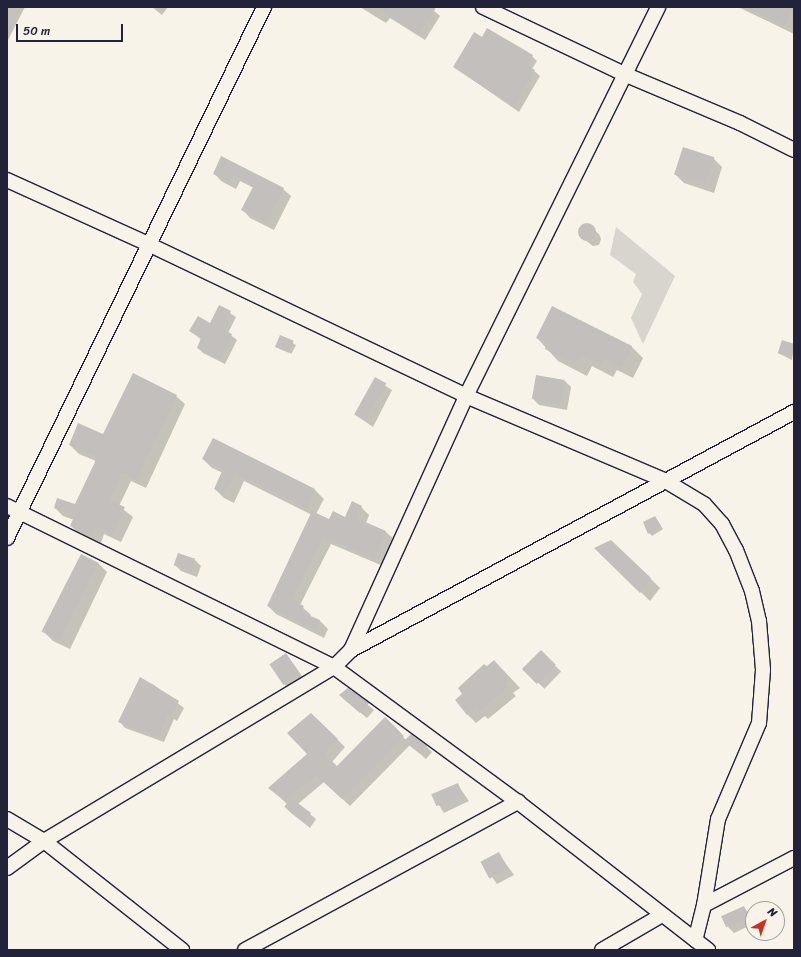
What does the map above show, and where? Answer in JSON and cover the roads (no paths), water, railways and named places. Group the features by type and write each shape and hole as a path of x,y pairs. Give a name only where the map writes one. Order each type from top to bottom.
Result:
{"street":[{"path":"7,538 13,509 148,244 264,7"},
{"path":"483,7 624,74 740,123 794,150"},
{"path":"351,650 466,396 658,7"},
{"path":"7,180 148,244 466,396 664,480 704,504 722,524 736,550 752,591 759,621 763,670 759,723 718,819 704,905 695,940"},
{"path":"7,868 44,841 334,667 351,650 664,480 794,412"},
{"path":"13,509 334,667 518,802 708,950"},
{"path":"244,950 518,802"},
{"path":"7,819 44,841 182,950"},
{"path":"704,905 794,858"},
{"path":"602,950 662,915"}]}
